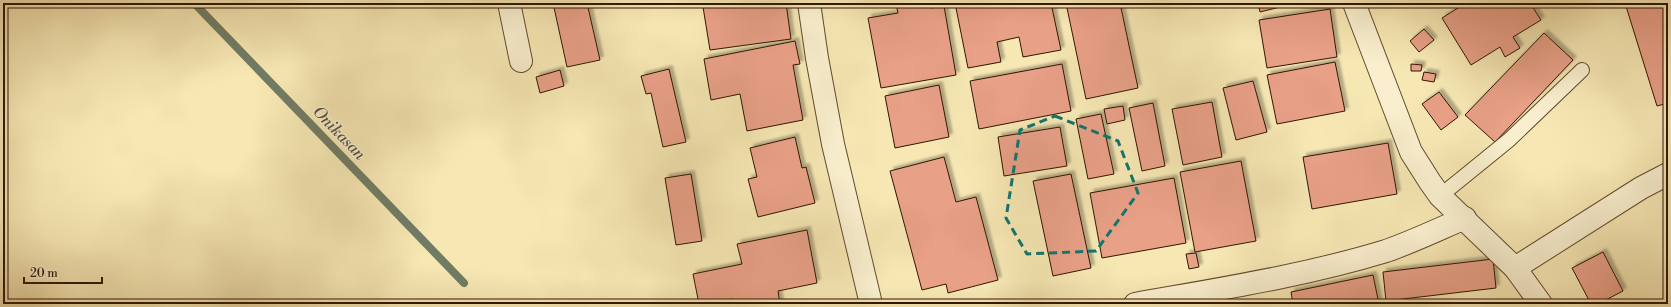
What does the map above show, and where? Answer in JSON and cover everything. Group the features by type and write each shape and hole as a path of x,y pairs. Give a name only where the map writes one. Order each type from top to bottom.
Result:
{"street":[{"path":"509,3 521,61"},
{"path":"809,3 817,58 833,144 871,304"},
{"path":"1354,3 1411,152 1440,196 1465,218 1515,268 1542,304"},
{"path":"1515,268 1641,188 1668,174"},
{"path":"1135,304 1324,269 1388,250 1465,218"}],"lane":[{"path":"1440,196 1509,140 1582,70"}],"highlighted area":[{"path":"1055,116 1118,141 1138,193 1096,251 1027,254 1006,218 1020,130"}],"building":[{"path":"553,3 587,3 600,60 567,67"},
{"path":"731,3 786,3 791,39 710,50 703,7"},
{"path":"896,3 930,3 931,8 944,6 956,75 881,88 868,18 898,13"},
{"path":"955,3 1051,3 1061,50 1023,57 1019,37 997,42 1001,62 968,68"},
{"path":"1066,3 1120,3 1138,88 1086,99"},
{"path":"1258,3 1296,3 1260,12"},
{"path":"1466,3 1530,3 1541,20 1513,37 1520,48 1505,57 1500,47 1471,65 1442,18"},
{"path":"1625,3 1668,3 1668,103 1657,106"},
{"path":"1330,9 1337,57 1267,68 1259,20"},
{"path":"1424,29 1434,40 1419,52 1410,41"},
{"path":"1544,33 1573,60 1495,142 1465,115"},
{"path":"795,41 800,64 793,65 803,120 747,131 740,94 711,100 704,59"},
{"path":"1335,62 1345,111 1277,124 1267,75"},
{"path":"1062,64 1071,111 979,129 970,81"},
{"path":"1411,64 1422,65 1421,71 1411,71"},
{"path":"669,69 686,142 663,147 651,93 646,94 641,76"},
{"path":"560,70 564,86 540,93 536,77"},
{"path":"1424,72 1436,74 1434,82 1422,80"},
{"path":"1253,81 1267,132 1236,140 1223,88"},
{"path":"939,85 949,137 895,148 885,96"},
{"path":"1439,92 1458,117 1441,130 1422,104"},
{"path":"1212,102 1222,157 1183,165 1172,109"},
{"path":"1153,103 1165,166 1142,171 1129,108"},
{"path":"1123,106 1125,120 1107,124 1104,109"},
{"path":"1101,114 1114,174 1088,179 1076,119"},
{"path":"1060,127 1067,166 1004,176 998,137"},
{"path":"795,137 802,168 806,167 815,203 758,217 748,179 757,177 750,148"},
{"path":"1388,143 1397,194 1312,209 1303,157"},
{"path":"944,157 956,202 976,197 998,280 948,293 946,284 922,290 890,171"},
{"path":"1241,161 1256,241 1195,252 1180,172"},
{"path":"691,174 702,241 676,245 665,178"},
{"path":"1071,174 1091,268 1053,276 1033,181"},
{"path":"1174,178 1186,243 1102,258 1090,193"},
{"path":"807,230 817,283 778,291 780,304 733,304 732,299 699,304 693,274 742,264 737,244"},
{"path":"1603,252 1623,291 1598,304 1591,304 1572,268"},
{"path":"1196,253 1199,267 1189,269 1186,254"},
{"path":"1493,259 1496,288 1386,301 1383,272"},
{"path":"1373,275 1379,304 1293,304 1291,292"}],"waterway":[{"name":"Onikasan","path":"194,3 464,283"}]}
